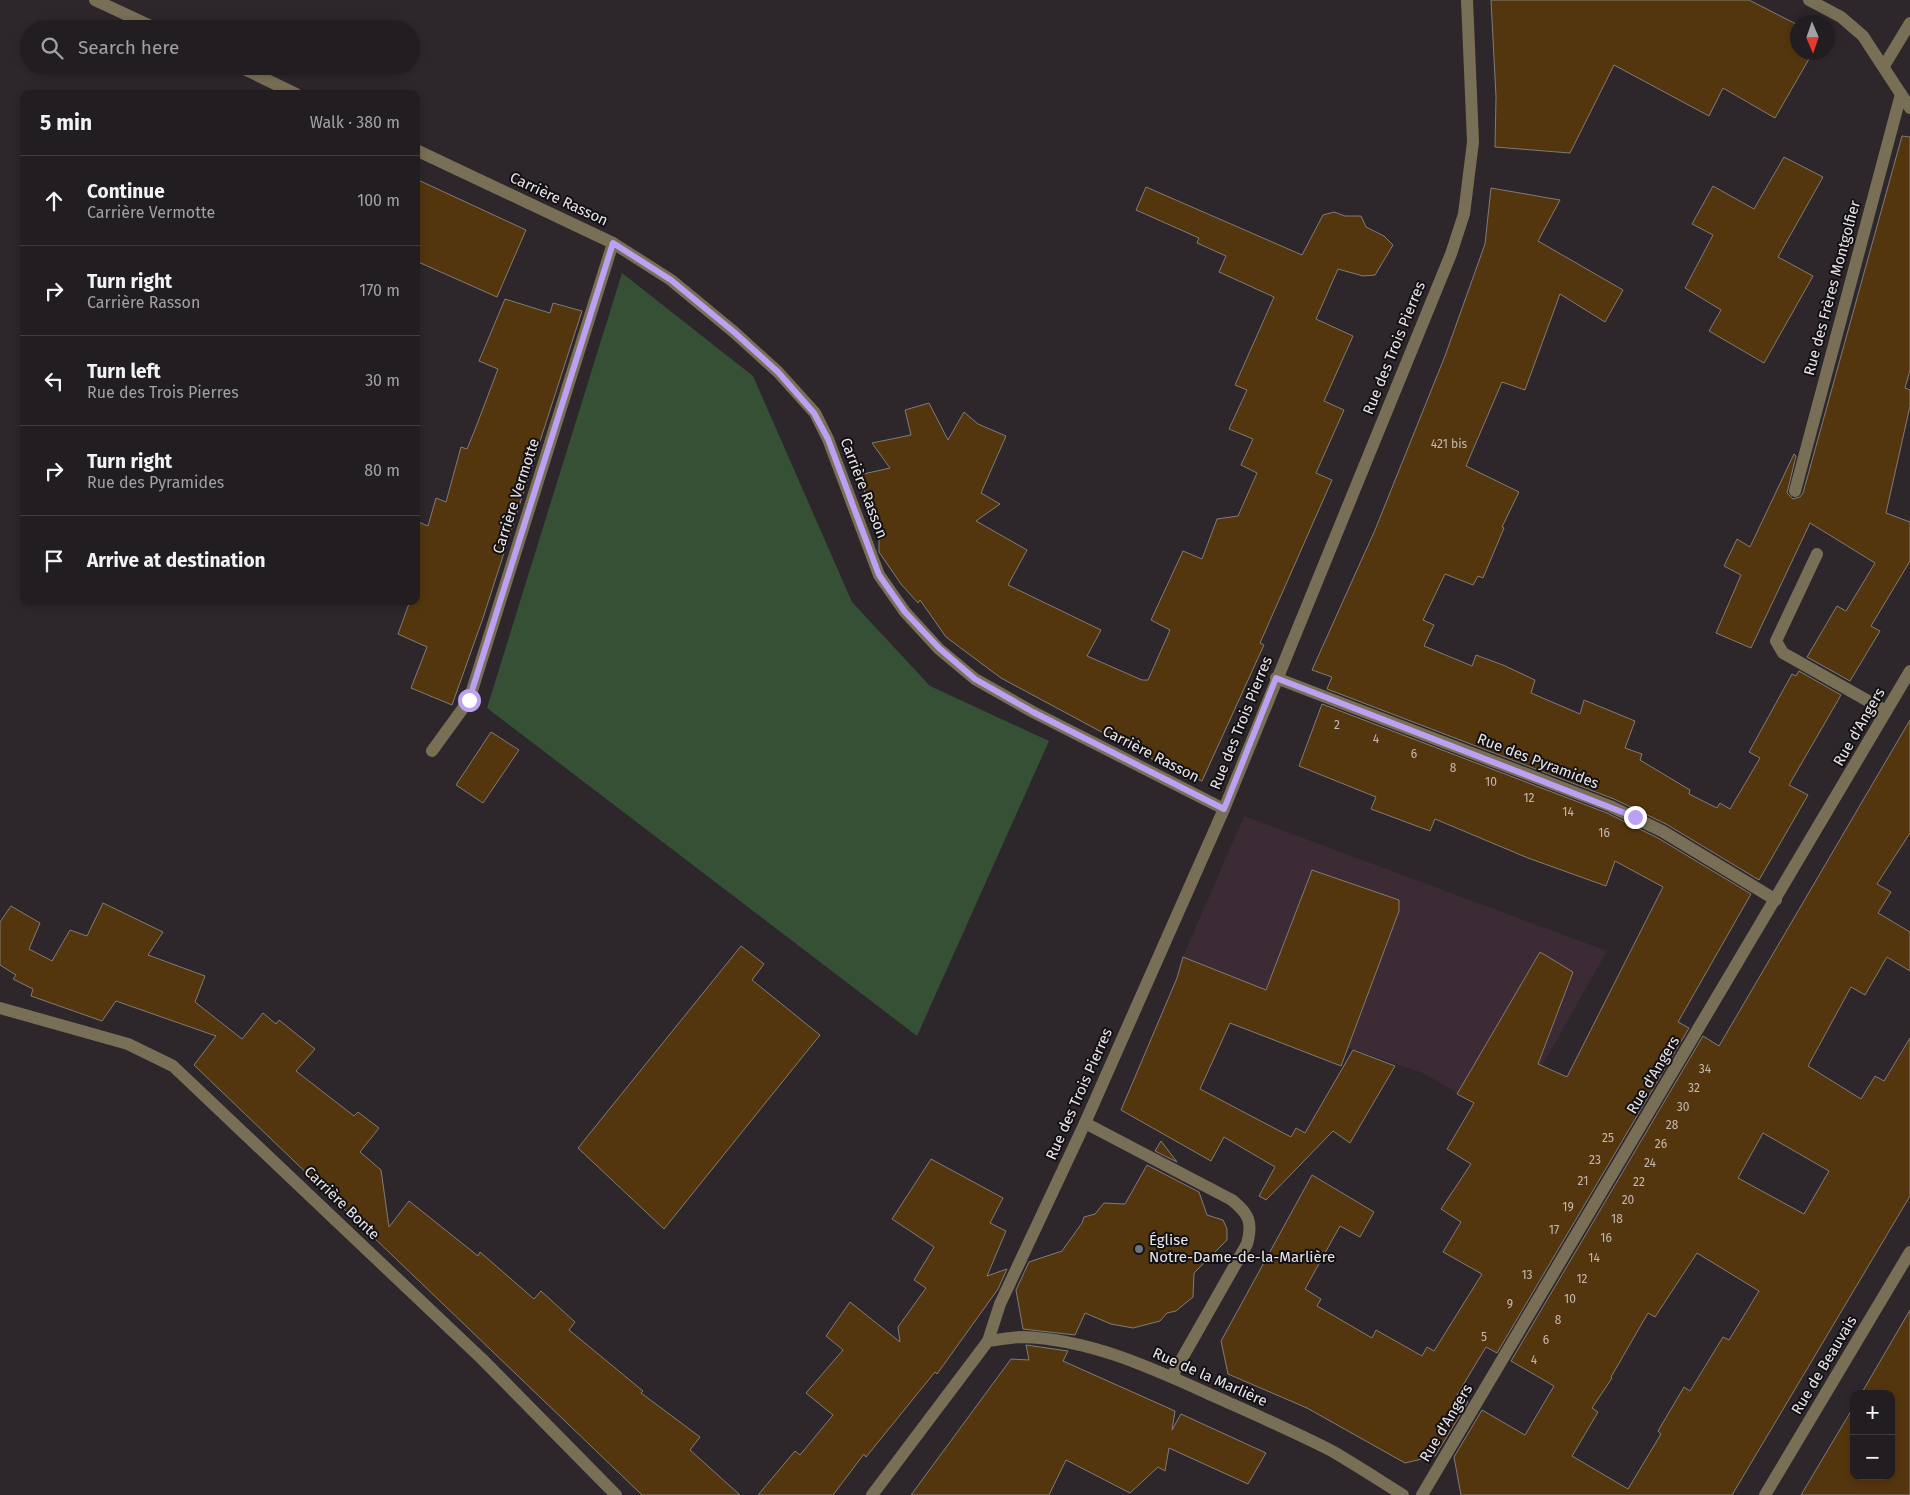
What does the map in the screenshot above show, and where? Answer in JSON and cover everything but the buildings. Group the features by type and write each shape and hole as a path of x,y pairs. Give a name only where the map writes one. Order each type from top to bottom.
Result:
{"street":[{"path":"96,0 138,20"},
{"name":"Rue des Trois Pierres","path":"872,1495 988,1341 1000,1304 1224,809 1451,254 1464,214 1471,171 1473,118 1466,0"},
{"path":"1809,0 1853,25 1884,66 1910,108"},
{"path":"1884,66 1910,23"},
{"path":"257,75 288,90"},
{"name":"Rue des Frères Montgolfier","path":"1794,491 1901,94"},
{"name":"Carrière Rasson","path":"420,152 613,243 671,280 734,332 778,372 814,413 828,439 879,575 905,612 939,648 975,679 1033,712 1224,809"},
{"name":"Carrière Vermotte","path":"432,751 469,700 613,243"},
{"path":"1817,554 1776,641 1783,654 1886,712"},
{"name":"Rue d'Angers","path":"1422,1495 1910,671"},
{"name":"Rue des Pyramides","path":"1276,678 1610,806 1662,831 1776,900"},
{"name":"Carrière Bonte","path":"0,1008 128,1044 173,1066 482,1359 616,1495"},
{"path":"1084,1122 1232,1200 1246,1211 1250,1222 1247,1244 1172,1376"},
{"name":"Rue de Beauvais","path":"1765,1495 1910,1252"},
{"name":"Rue de la Marlière","path":"988,1341 1022,1337 1074,1344 1111,1354 1172,1376 1307,1439 1358,1466 1403,1495"}],"shaded area":[{"path":"1244,816 1607,951 1534,1080 1464,1097 1423,1073 1348,1048 1177,979 1183,957"}],"green space":[{"path":"622,273 753,376 852,602 930,686 1049,741 917,1036 487,708"}],"place":[{"name":"Église Notre-Dame-de-la-Marlière","path":"1139,1249"}],"route":[{"path":"469,700 613,243 671,280 734,332 778,372 814,413 828,439 879,575 905,612 939,648 975,679 1033,712 1224,809 1276,678 1635,817"}]}
